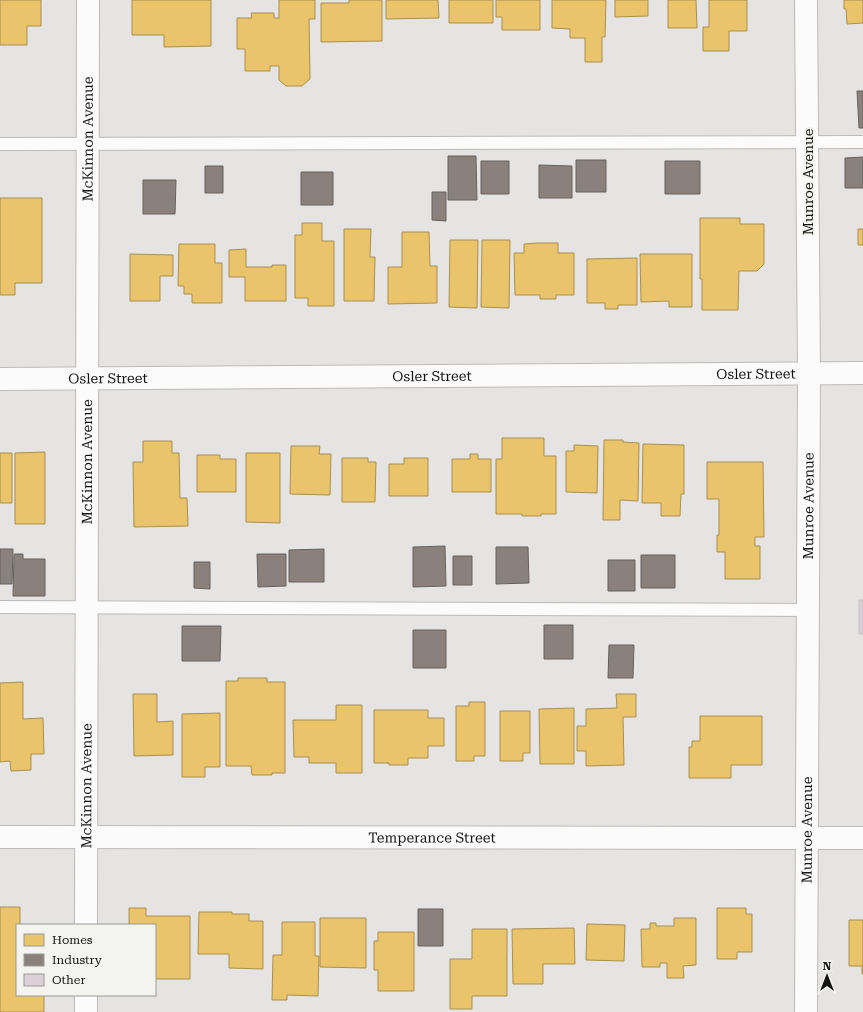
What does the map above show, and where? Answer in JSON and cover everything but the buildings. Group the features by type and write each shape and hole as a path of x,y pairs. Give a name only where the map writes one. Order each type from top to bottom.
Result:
{"street":[{"name":"McKinnon Avenue","path":"86,924 88,379 86,144 88,0"},
{"name":"Munroe Avenue","path":"806,0 809,373 806,1012"},
{"name":"Osler Street","path":"0,379 863,373"},
{"name":"Temperance Street","path":"0,837 863,838"},
{"path":"86,996 86,1012"}],"lane":[{"path":"0,144 863,142"},
{"path":"0,608 86,607 808,610"}]}
